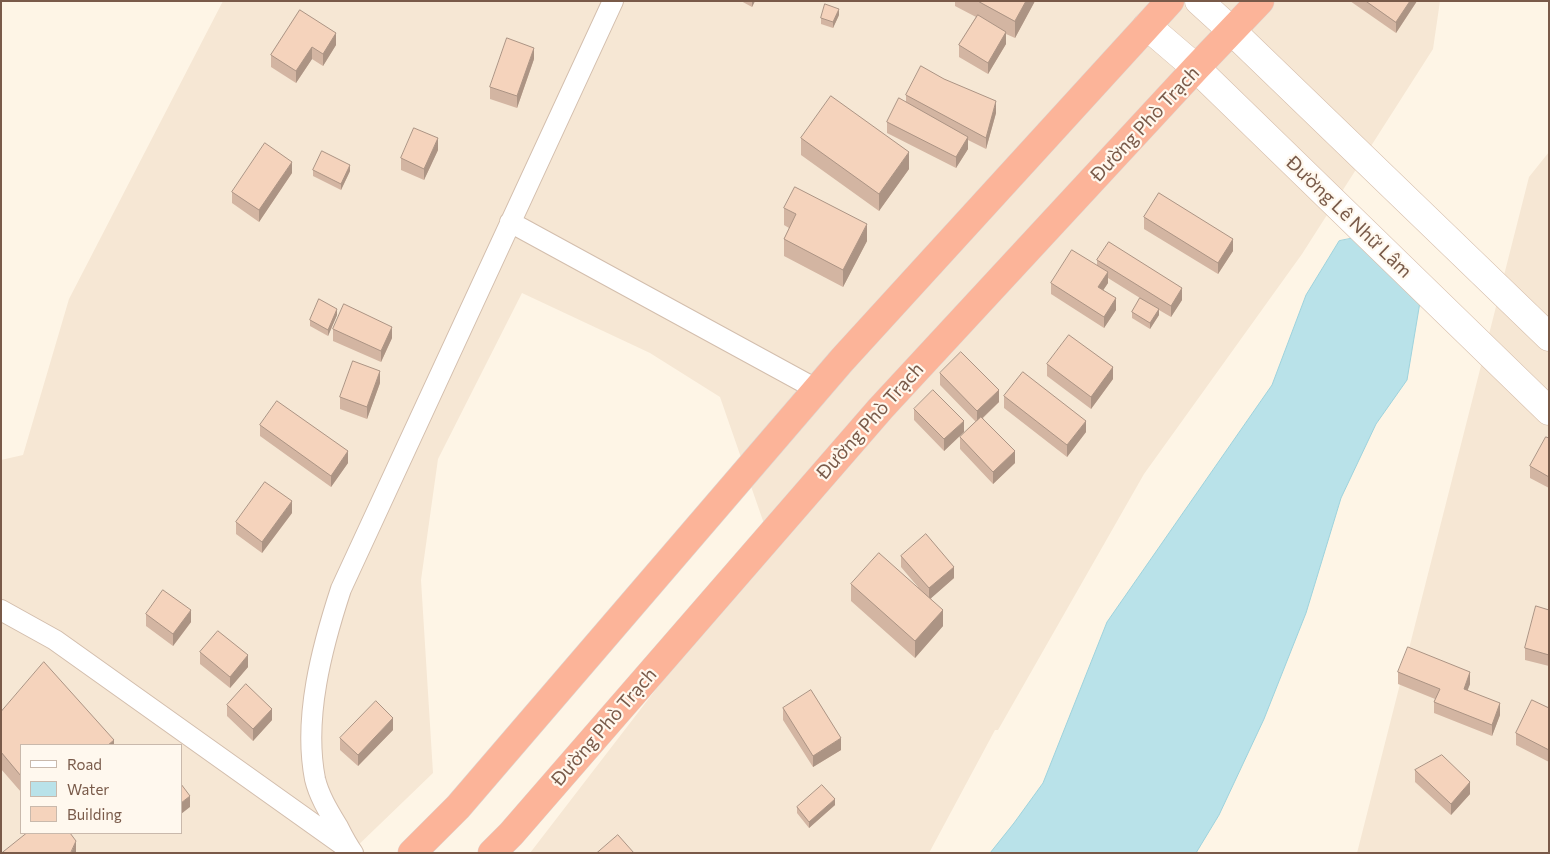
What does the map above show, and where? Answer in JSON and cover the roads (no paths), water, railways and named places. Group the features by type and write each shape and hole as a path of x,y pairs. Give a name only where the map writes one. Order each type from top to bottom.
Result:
{"highway":[{"path":"412,853 458,807 816,390 1170,1"},
{"name":"Đường Phò Trạch","path":"492,853 511,834 881,408 1260,1"}],"street":[{"path":"352,852 323,802 316,780 312,757 312,719 320,664 329,627 341,589 613,1"},
{"path":"1198,1 1233,32 1549,337"},
{"name":"Đường Lê Nhữ Lâm","path":"1147,26 1196,68 1549,411"},
{"path":"510,222 816,390"},
{"path":"1,610 55,640 352,852"}],"water":[{"path":"1359,237 1421,296 1407,380 1376,424 1341,498 1306,613 1264,719 1219,815 1196,853 990,853 1043,783 1107,622 1272,385 1306,295 1339,241"}]}
